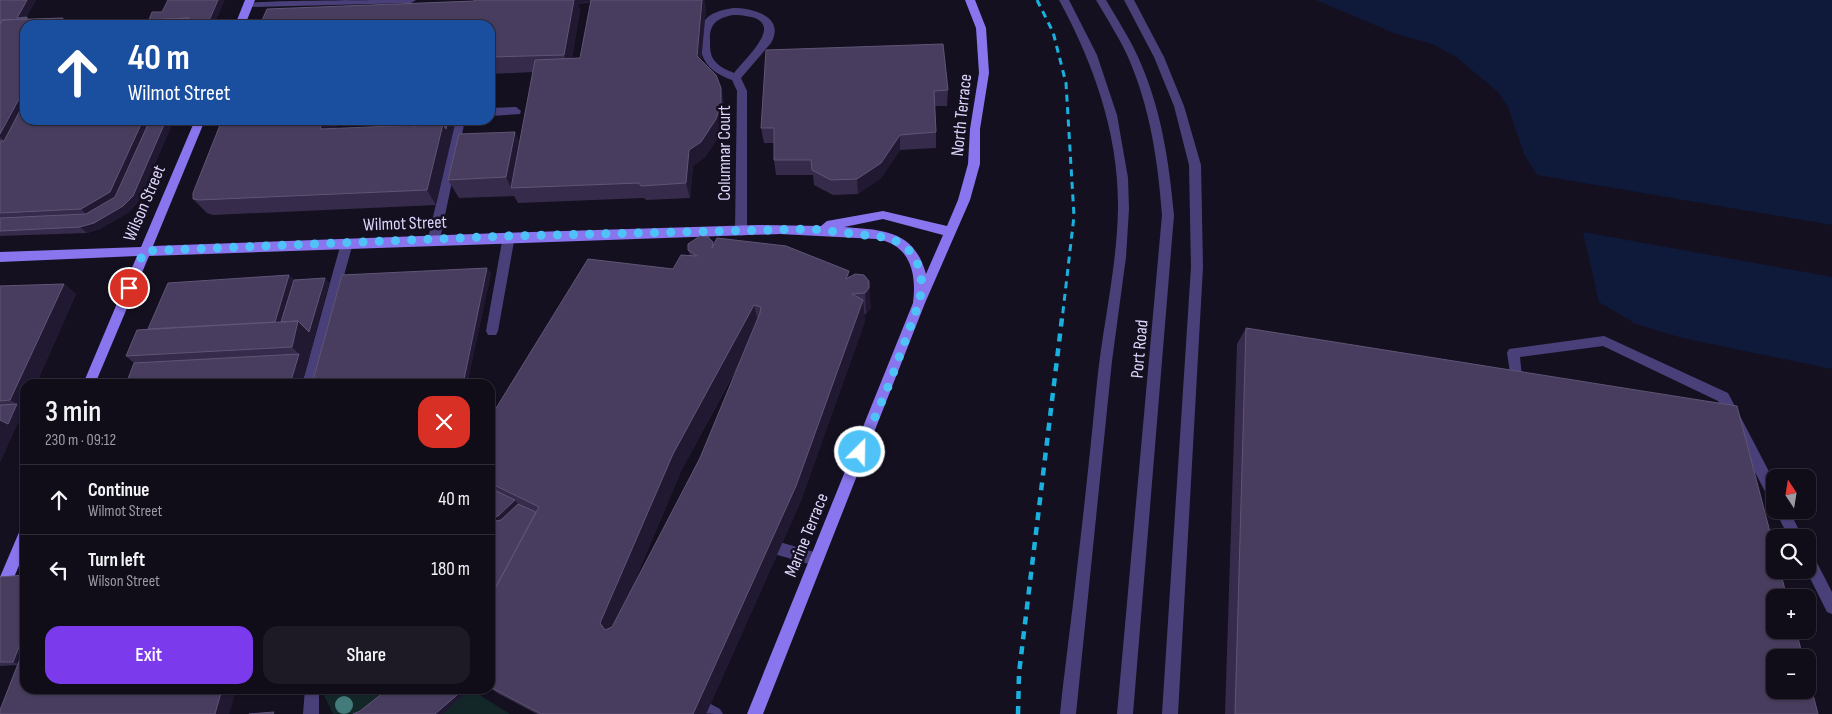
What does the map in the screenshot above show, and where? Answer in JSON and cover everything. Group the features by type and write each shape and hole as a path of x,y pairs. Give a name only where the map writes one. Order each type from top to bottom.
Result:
{"street":[{"name":"North Terrace","path":"951,232 964,200 974,164 976,129 984,73 981,28 970,0"},
{"path":"242,20 250,2"},
{"name":"Wilson Street","path":"91,379 198,125"},
{"name":"Wilmot Street","path":"811,229 883,216 951,232"},
{"name":"Wilmot Street","path":"0,257 509,236 811,229 881,235 900,242 911,253 919,266 922,288 919,303"},
{"name":"Marine Terrace","path":"755,714 816,559 890,382 919,303 951,232"},
{"path":"0,594 20,547"}],"lane":[{"path":"250,2 411,0"},
{"name":"Port Road","path":"1064,0 1091,54 1108,105 1122,179 1122,238 1106,360 1091,520 1068,694 1068,714"},
{"name":"Port Road","path":"1101,0 1136,64 1151,107 1163,155 1168,215 1125,714"},
{"path":"1129,0 1166,73 1179,106 1195,165 1197,267 1170,714"},
{"path":"746,11 761,17 766,22 770,34 767,42 754,54 736,78 710,65 705,48 705,27 711,19 722,14 746,11"},
{"name":"Columnar Court","path":"736,78 742,91 741,231"},
{"path":"495,112 516,112"},
{"path":"434,239 459,125"},
{"path":"492,332 509,236"},
{"path":"309,379 347,243"},
{"path":"1519,402 1513,353 1604,341 1723,397 1766,480"},
{"path":"762,526 762,537 772,548 816,559"},
{"path":"1816,576 1832,607"},
{"path":"684,692 692,702 715,714"},
{"path":"311,714 312,694"}],"green space":[{"path":"323,694 478,694 510,714 333,714"}],"water":[{"path":"1316,0 1832,0 1832,369 1682,338 1636,324 1599,302 1583,232 1537,175 1524,154 1508,107 1498,92 1455,56 1432,44 1396,34"}],"pier":[{"path":"1537,175 1832,225 1832,277 1583,232"}],"building":[{"path":"0,0 27,0 17,18 27,17 26,19 2,20 0,24"},
{"path":"168,0 218,0 209,20 190,20 189,18 149,20 152,12 162,12"},
{"path":"574,0 564,55 495,57 495,20 262,20 267,9 474,1"},
{"path":"591,0 702,0 697,56 716,75 721,88 721,105 716,119 701,142 689,150 686,183 641,186 639,183 511,188 535,60 580,58"},
{"path":"63,18 62,20 20,20 20,97 0,134 0,24 2,20"},
{"path":"189,18 188,20 141,20"},
{"path":"943,44 948,90 934,91 936,132 900,135 881,163 857,179 831,180 812,170 811,160 774,160 774,128 761,128 766,50"},
{"path":"20,111 20,125 141,125 110,192 81,209 0,213 0,141 4,141"},
{"path":"148,125 164,125 133,196 123,206 94,223 80,227 0,231 0,218 86,214 115,197"},
{"path":"220,125 321,125 320,129 443,125 427,190 199,200 193,199 193,193"},
{"path":"515,132 506,177 448,180 459,134"},
{"path":"700,236 708,237 713,242 712,248 717,238 786,246 849,271 846,279 855,274 864,275 869,281 869,288 865,293 852,294 863,300 796,486 693,714 541,714 495,690 495,589 539,507 495,485 495,410 588,259 673,269 681,255 697,256 688,250 688,244","holes":["754,305 761,307 700,458 612,627 605,630 600,623 673,454"]},
{"path":"487,268 464,379 313,379 342,275"},
{"path":"289,275 275,322 148,329 168,283"},
{"path":"325,278 309,332 298,321 281,322 294,280"},
{"path":"64,284 10,400 0,401 0,286"},
{"path":"298,321 292,347 126,356 137,330"},
{"path":"1246,328 1737,406 1769,529 1766,529 1766,579 1782,579 1785,589 1766,589 1766,639 1798,639 1801,649 1766,649 1766,699 1814,699 1818,714 1235,714"},
{"path":"299,354 292,379 128,379 134,363"},
{"path":"17,404 8,424 0,420 0,405"},
{"path":"495,490 515,500 495,517"},
{"path":"518,504 536,512 495,589 495,521 501,520"},
{"path":"20,575 20,644 13,662 0,662 0,577"},
{"path":"20,659 20,694 221,694 215,714 0,714"},
{"path":"382,694 458,694 435,714 353,714 360,711"},
{"path":"274,712 273,714 249,714"}],"railway":[{"path":"1037,0 1053,32 1066,83 1074,216 1062,320"},
{"path":"1018,714 1019,673 1062,318"}],"route":[{"path":"129,288 144,251 509,236 811,229 881,235 900,242 916,259 921,275 922,288 919,303 890,382 860,452"}]}
